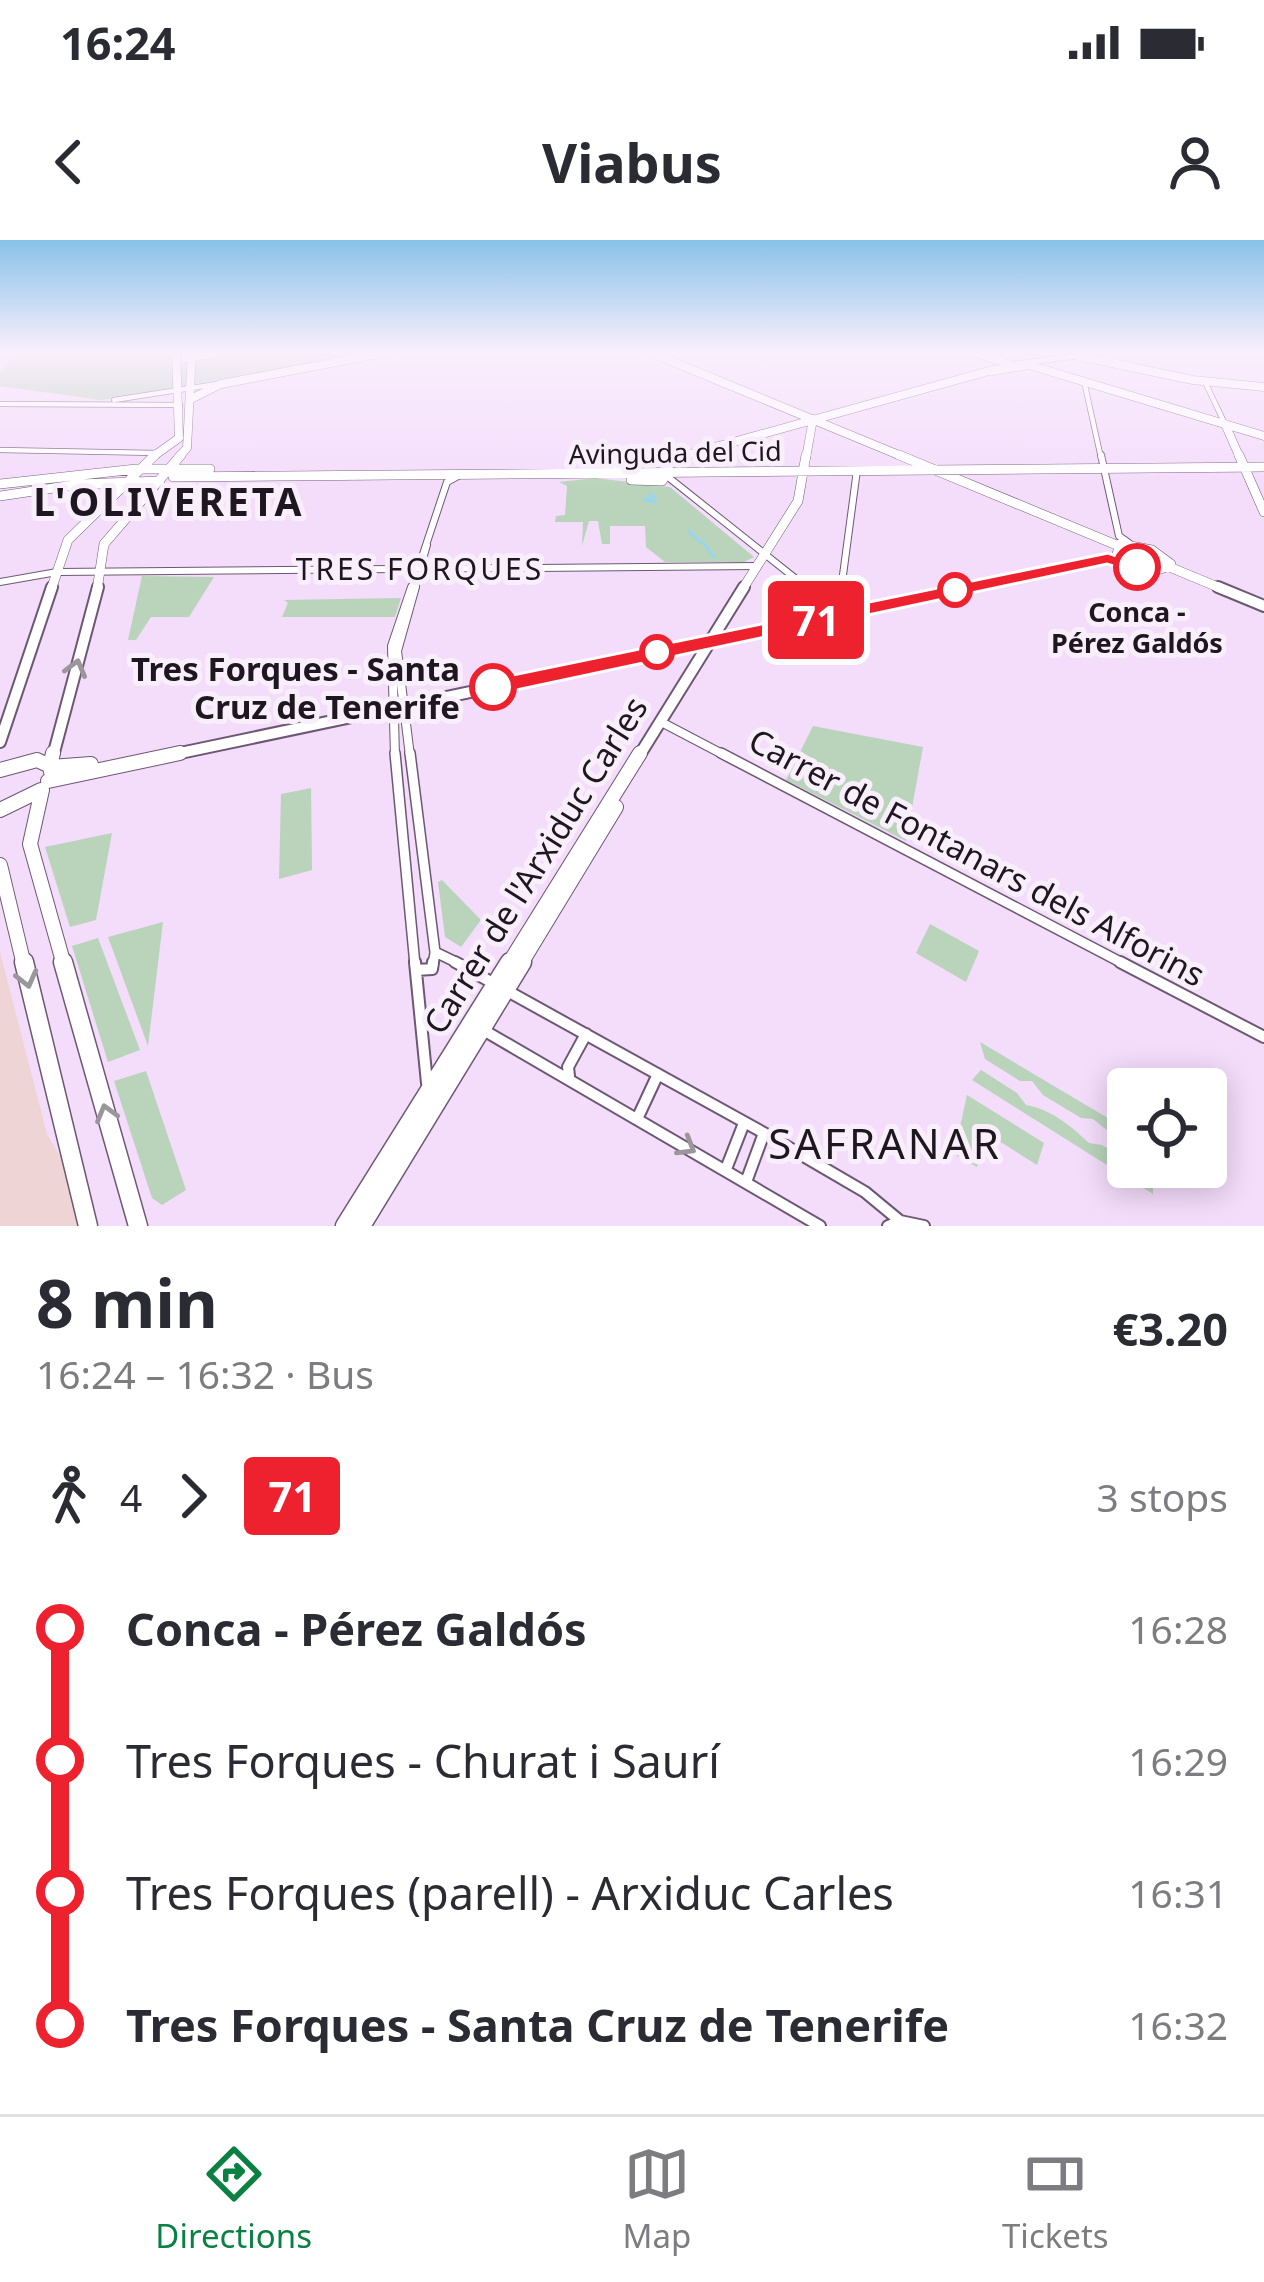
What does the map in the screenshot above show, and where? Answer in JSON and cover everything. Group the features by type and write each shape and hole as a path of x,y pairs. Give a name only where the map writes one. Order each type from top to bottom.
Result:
{"main road":[{"path":"0,742 68,540 117,479 179,438 184,397"},
{"path":"138,1226 30,844 104,544 157,481 172,473 183,450 184,397"},
{"path":"755,397 1071,528"},
{"name":"Avinguda del Cid","path":"456,473 489,476 614,470 895,397"},
{"path":"1126,397 1264,440"},
{"path":"722,638 727,617 798,501 810,421"},
{"path":"810,421 911,463"},
{"path":"1226,428 1264,512"},
{"path":"850,438 911,463"},
{"path":"170,446 183,450"},
{"path":"117,479 154,455 183,450"},
{"path":"614,470 652,482 669,474 652,462"},
{"name":"Avinguda del Cid","path":"0,490 98,483 136,469 295,474 541,469 669,474 890,470 911,463 938,472"},
{"path":"938,472 1262,466"},
{"path":"489,476 541,469"},
{"path":"938,472 1071,528"},
{"path":"952,473 1116,548 1264,608"},
{"name":"Avinguda del Cid","path":"0,490 117,479 295,474"},
{"path":"964,586 1130,544 1162,555 1168,568"},
{"path":"1116,548 1126,561"},
{"path":"398,704 686,646 835,610 1108,558 1181,575"},
{"path":"1144,569 1168,568 1264,608"},
{"path":"0,810 48,776 722,638"},
{"name":"Carrer de l'Arxiduc Carles","path":"361,1226 700,658 722,638"},
{"name":"Carrer de l'Arxiduc Carles","path":"345,1226 722,638"},
{"path":"686,646 700,658"},
{"path":"0,770 28,760 48,776"},
{"path":"0,865 88,1226"}],"street":[{"path":"129,404 125,401 134,397"},
{"path":"83,406 134,397"},
{"path":"0,404 164,403 177,397"},
{"path":"1087,397 1119,536 1130,544"},
{"path":"1212,397 1226,428"},
{"path":"3,452 154,455"},
{"path":"652,482 674,486 835,610 856,507 857,470"},
{"name":"Avinguda del Cid","path":"419,570 447,481 456,473"},
{"path":"669,474 763,559"},
{"path":"0,582 57,572 419,570 763,559"},
{"path":"416,970 432,969 436,964 391,649 419,570"},
{"path":"398,704 428,1092"},
{"name":"Carrer de Fontanars dels Alforins","path":"665,724 1264,1036"},
{"path":"435,952 502,985 866,1192 894,1224 924,1226"},
{"path":"480,1028 820,1226"},
{"path":"570,1077 568,1067 586,1034"},
{"path":"638,1117 658,1074"},
{"path":"726,1169 744,1123"},
{"path":"746,1181 764,1133"}],"shaded area":[{"path":"0,952 47,1134 89,1207 94,1226 0,1226"}],"green space":[{"path":"595,478 670,487 754,557 744,562 665,562 646,547 645,526 610,526 610,544 602,544 598,521 589,521 582,546 583,522 555,522 556,516 565,515 567,486 559,482"},
{"path":"142,576 214,577 189,617 151,617 136,640 128,640"},
{"path":"401,598 395,617 282,617 288,603 284,600"},
{"path":"813,726 923,747 906,841 786,780"},
{"path":"311,788 312,870 279,879 281,794"},
{"path":"112,833 96,920 70,927 45,847"},
{"path":"442,880 481,920 461,947 445,937 438,882"},
{"path":"163,922 148,1046 108,937"},
{"path":"930,924 979,951 966,982 916,953"},
{"path":"98,938 140,1050 108,1062 72,946"},
{"path":"980,1042 1107,1118 1107,1130 1043,1095 1032,1081 1020,1081 985,1059"},
{"path":"981,1070 1017,1093 1026,1105 1052,1114 1089,1143 1107,1148 1107,1165 972,1080"},
{"path":"146,1071 186,1190 162,1205 152,1198 114,1081"},
{"path":"967,1095 1044,1143 1037,1165 985,1132 977,1167 954,1154"}],"waterway":[{"path":"650,494 654,497 644,500 656,502"},
{"path":"688,531 702,543"},
{"path":"704,544 714,557"}],"bus line":[{"name":"71","path":"493,687 1108,558 1137,567"}],"place":[{"name":"Conca - Pérez Galdós","path":"1137,567"},
{"name":"Tres Forques - Santa Cruz de Tenerife","path":"493,687"}],"district":[{"name":"L'OLIVERETA","path":"169,500"},
{"name":"TRES FORQUES","path":"420,568"},
{"name":"SAFRANAR","path":"885,1142"}]}
